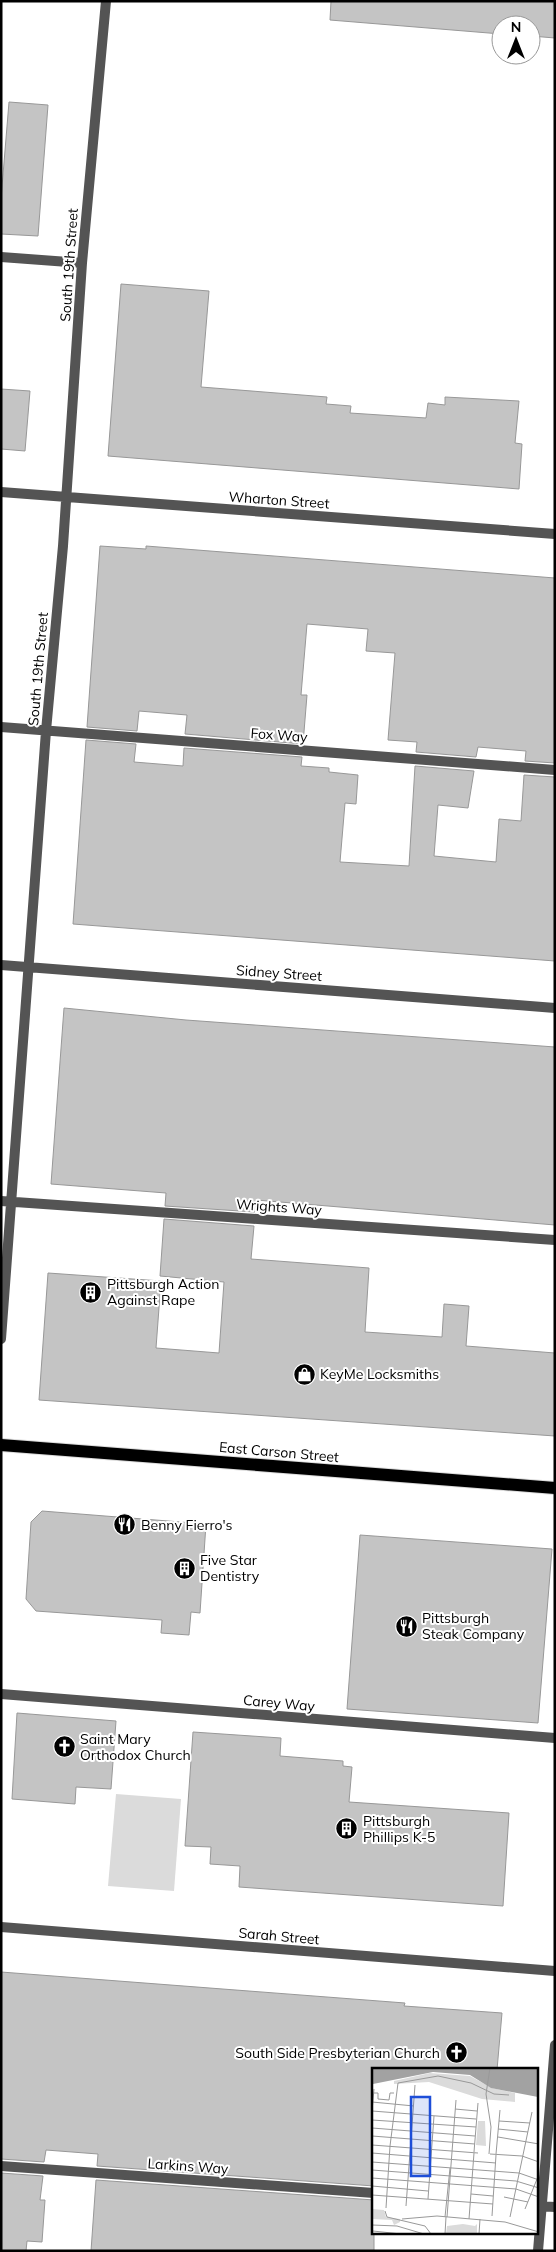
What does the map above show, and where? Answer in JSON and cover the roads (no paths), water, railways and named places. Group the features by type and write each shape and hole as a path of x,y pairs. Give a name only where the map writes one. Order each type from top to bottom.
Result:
{"main road":[{"name":"East Carson Street","path":"1,1445 555,1488"}],"street":[{"name":"South 19th Street","path":"1,1339 6,1201 28,967 46,730 67,497 82,263 106,1"},
{"path":"1,257 82,263"},
{"name":"Wharton Street","path":"1,492 555,534"},
{"name":"Fox Way","path":"1,727 555,770"},
{"name":"Sidney Street","path":"1,965 555,1008"},
{"name":"Wrights Way","path":"6,1201 555,1240"},
{"name":"Carey Way","path":"1,1694 555,1738"},
{"name":"Sarah Street","path":"1,1927 555,1971"},
{"path":"538,2251 539,2206 555,2045"},
{"name":"Larkins Way","path":"1,2166 372,2194"},
{"path":"539,2206 555,2207"}],"place":[{"name":"Pittsburgh Action Against Rape","path":"91,1292"},
{"name":"KeyMe Locksmiths","path":"304,1374"},
{"name":"Benny Fierro's","path":"125,1525"},
{"name":"Five Star Dentistry","path":"184,1568"},
{"name":"Pittsburgh Steak Company","path":"406,1626"},
{"name":"Saint Mary Orthodox Church","path":"64,1747"},
{"name":"Pittsburgh Phillips K-5","path":"347,1829"},
{"name":"South Side Presbyterian Church","path":"456,2053"}]}
